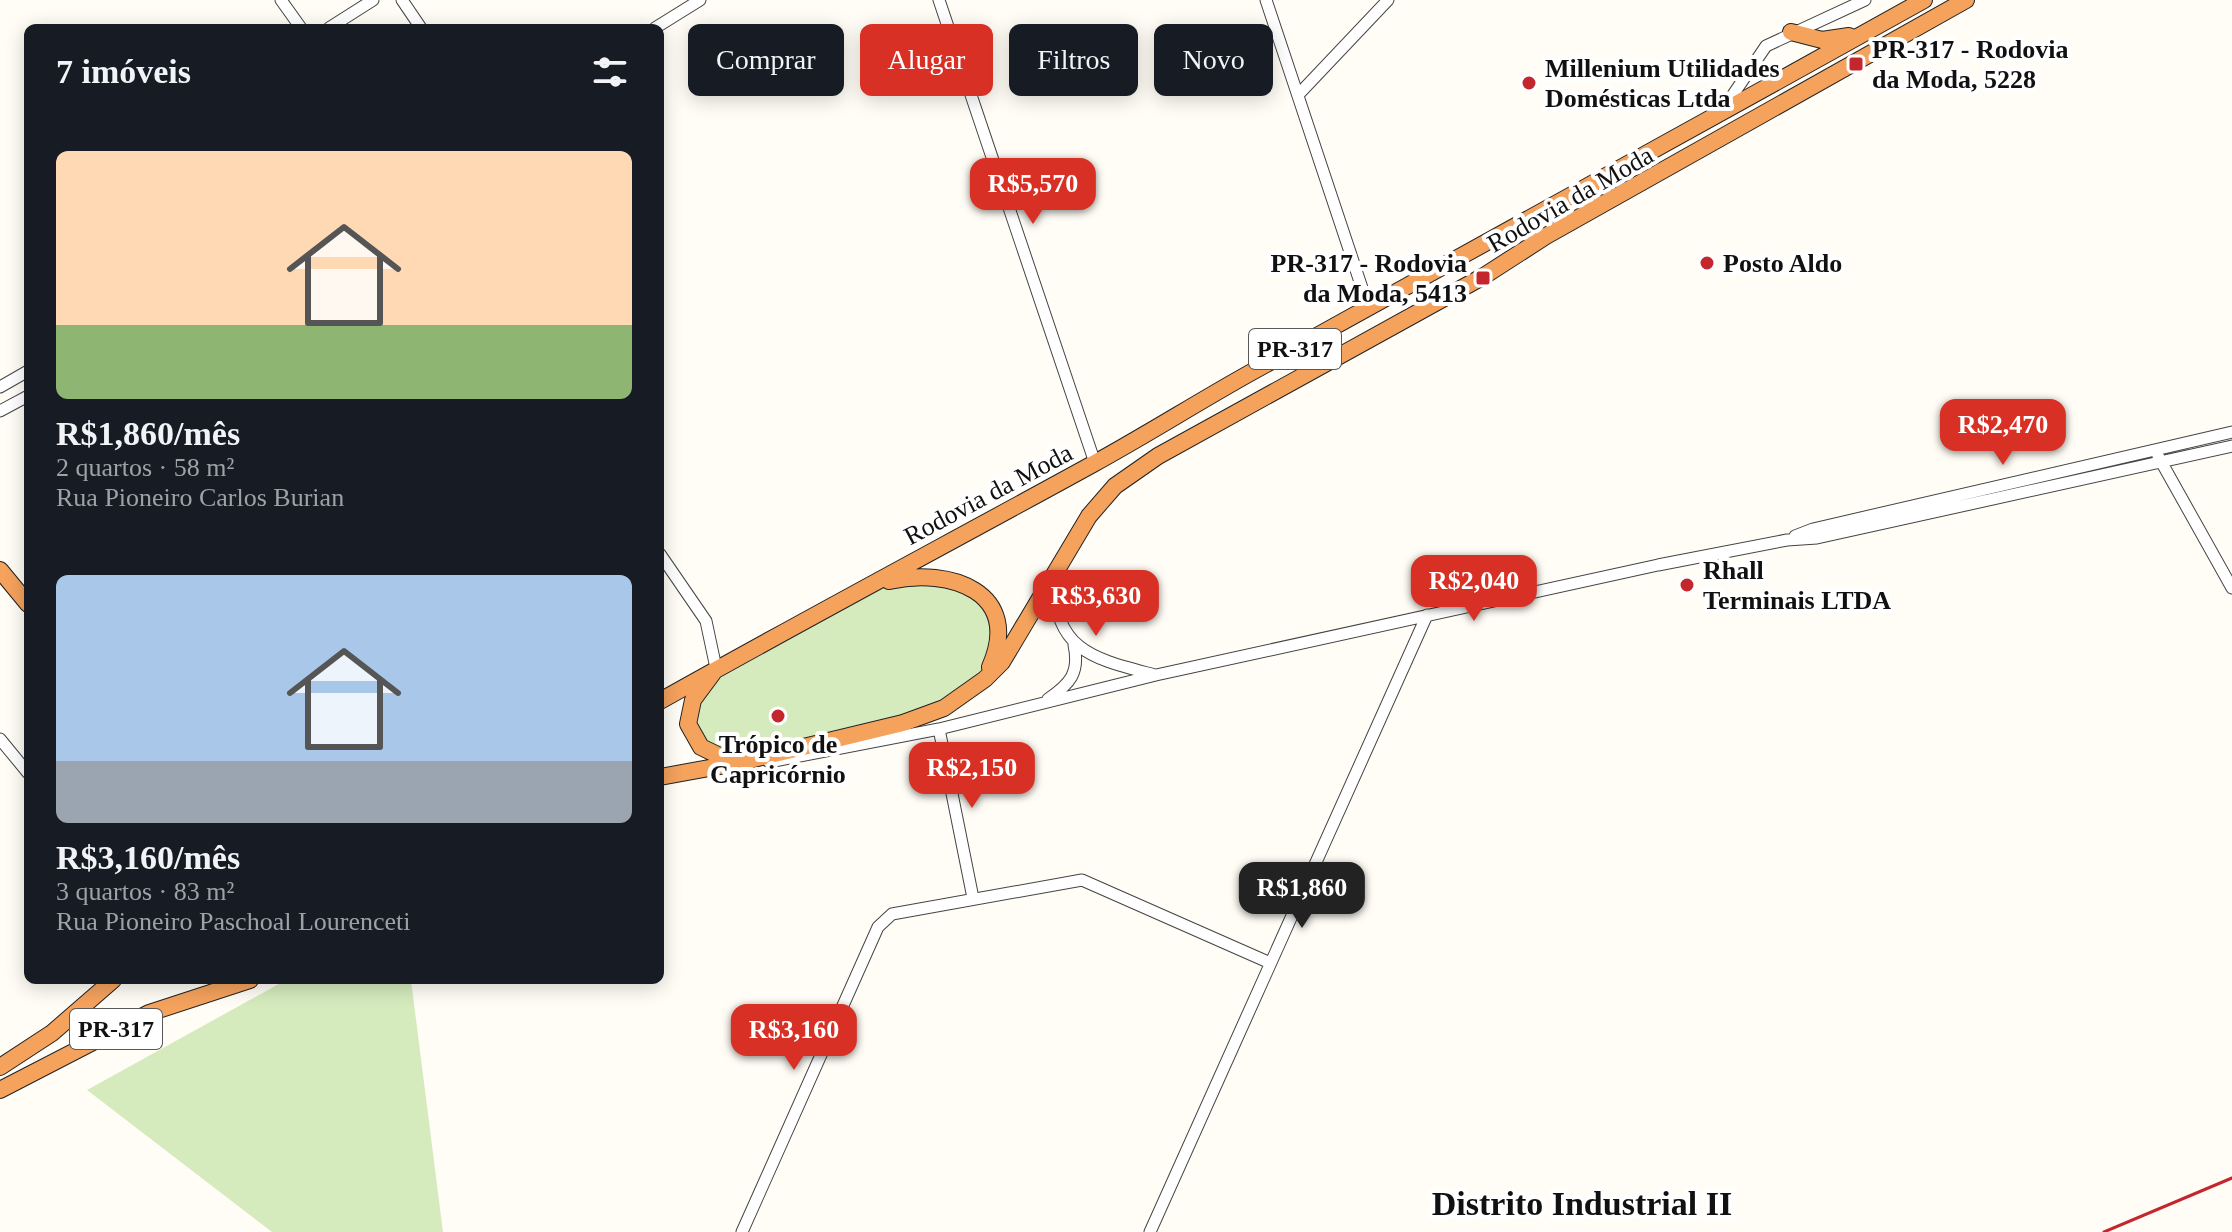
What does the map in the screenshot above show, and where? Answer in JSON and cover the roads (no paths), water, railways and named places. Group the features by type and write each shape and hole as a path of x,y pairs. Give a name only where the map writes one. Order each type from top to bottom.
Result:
{"highway":[{"name":"Rodovia da Moda","path":"664,699 1095,463 1587,189 1645,152 1719,115 1924,0"},
{"name":"Rodovia da Moda","path":"664,776 737,763 903,723 944,708 985,679 1018,640 1089,516 1115,486 1158,456 1481,278 1546,236 1966,0"},
{"path":"1791,32 1831,40 1870,30"},
{"path":"0,570 24,599"},
{"path":"871,585 921,575 957,581 981,595 994,607 1000,622 997,652 985,679"},
{"path":"716,668 693,700 688,724 701,747 737,763"},
{"name":"PR-317","path":"0,1067 52,1033 108,984"},
{"name":"PR-317","path":"0,1090 149,1013 239,984"}],"street":[{"path":"281,0 298,24"},
{"path":"335,24 373,0"},
{"path":"402,0 418,24"},
{"path":"661,24 700,0"},
{"path":"939,0 1095,463"},
{"path":"1266,0 1369,309"},
{"path":"1298,95 1388,0"},
{"path":"1719,115 1766,46 1865,0"},
{"path":"0,387 24,373"},
{"path":"0,411 24,398"},
{"path":"1935,505 2232,432"},
{"path":"737,763 777,761 939,729 1156,675 1787,540 1813,529 2232,446"},
{"path":"2155,450 2232,588"},
{"path":"664,560 706,621 716,668"},
{"path":"1041,704 1069,684 1075,674 1074,645 1058,617 1054,579"},
{"path":"1150,1232 1268,962 1427,615"},
{"path":"1074,645 1099,659 1156,675"},
{"path":"939,729 973,898"},
{"path":"0,739 24,768"},
{"path":"742,1232 878,927 892,914 1082,880 1268,962"}],"railway":[{"path":"2104,1232 2232,1178"}],"place":[{"name":"PR-317 - Rodovia da Moda, 5228","path":"1856,64"},
{"name":"Millenium Utilidades Domésticas Ltda","path":"1529,83"},
{"name":"Posto Aldo","path":"1707,263"},
{"name":"PR-317 - Rodovia da Moda, 5413","path":"1483,278"},
{"name":"Rhall Terminais LTDA","path":"1687,585"},
{"name":"Trópico de Capricórnio","path":"778,716"}],"district":[{"name":"Distrito Industrial II","path":"1582,1203"}]}
